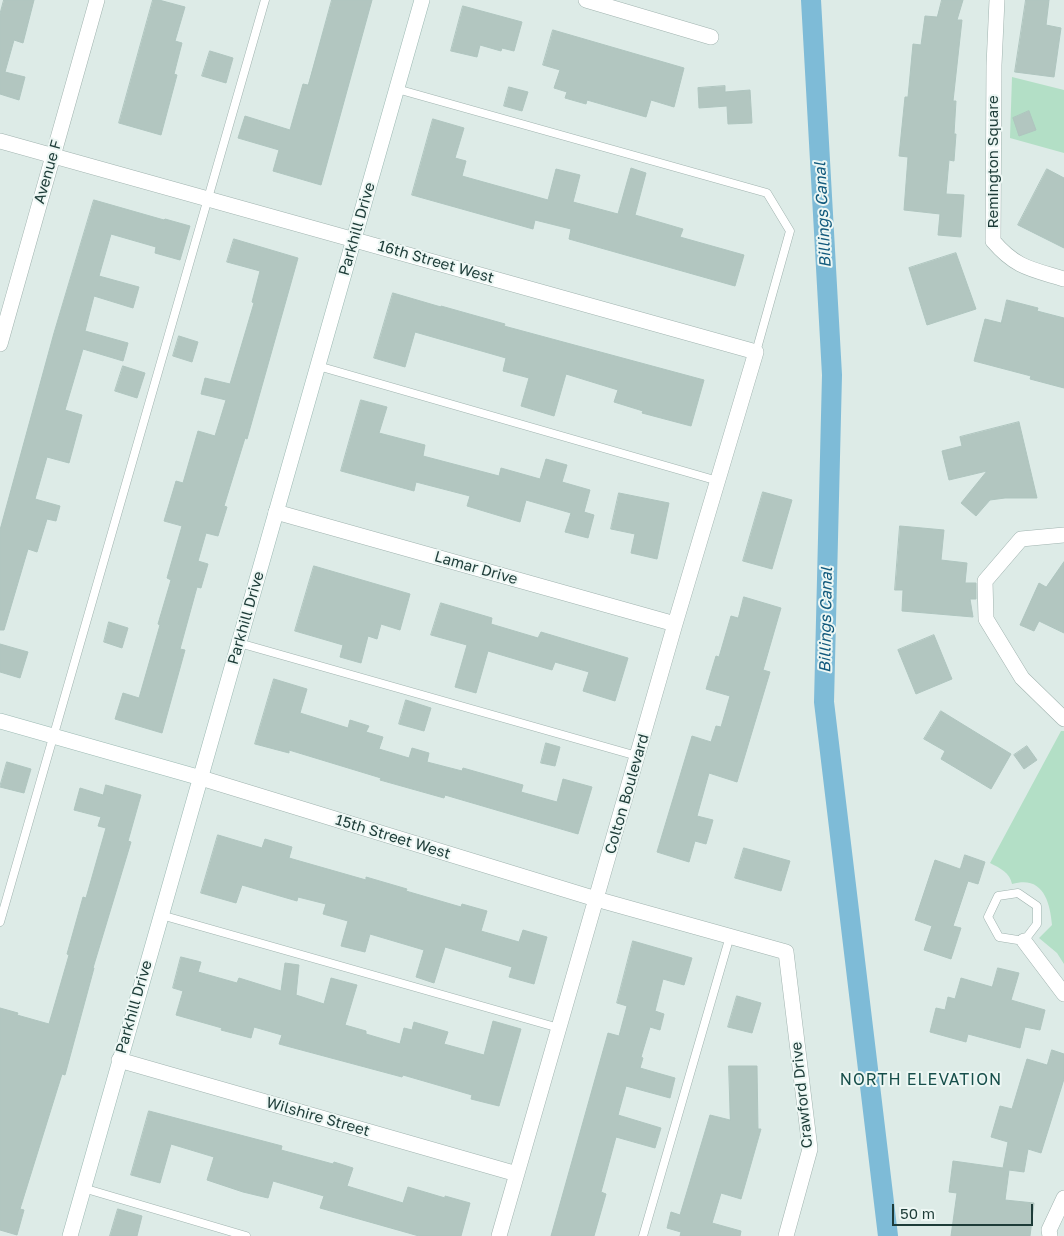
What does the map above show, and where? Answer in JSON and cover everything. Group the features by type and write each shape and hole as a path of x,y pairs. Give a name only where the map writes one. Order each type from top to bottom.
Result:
{"street":[{"name":"Avenue F","path":"0,344 97,0"},
{"name":"Parkhill Drive","path":"70,1236 422,0"},
{"path":"586,0 711,37"},
{"name":"Remington Square","path":"997,0 994,65 993,240 1005,255 1021,266 1064,279"},
{"name":"16th Street West","path":"0,141 756,352"},
{"name":"Colton Boulevard","path":"499,1236 675,624 756,352"},
{"name":"Lamar Drive","path":"276,512 675,624"},
{"path":"1064,535 1021,539 985,581 986,619 1022,678 1064,719"},
{"name":"15th Street West","path":"0,721 54,738 201,778 596,899 786,952"},
{"path":"1024,942 1064,994"},
{"name":"Crawford Drive","path":"786,952 810,1149 786,1236"},
{"name":"Wilshire Street","path":"119,1060 517,1174"},
{"path":"1050,1236 1049,1230 1064,1198"}],"lane":[{"path":"0,922 265,0"},
{"path":"397,89 767,192 790,231 756,352"},
{"path":"318,366 718,481"},
{"path":"239,643 637,756"},
{"path":"1018,893 1037,906 1036,924 1024,942 999,937 988,917 998,896 1018,893"},
{"path":"161,915 559,1028"},
{"path":"644,1236 730,936"},
{"path":"83,1188 246,1236"}],"green space":[{"path":"1012,77 1064,90 1064,153 1010,138"},
{"path":"1061,731 1064,731 1064,964 1057,953 1039,938 1052,925 1049,907 1042,892 1031,883 1012,884 1007,874 990,863"}],"building":[{"path":"4,0 34,0 23,43 14,40 5,72 25,77 19,100 0,94 0,14"},
{"path":"153,0 185,7 175,41 182,43 174,74 177,75 161,135 119,123"},
{"path":"332,0 372,0 321,185 273,171 279,150 238,138 245,116 290,130 303,84 308,85"},
{"path":"942,0 963,0 957,20 962,20 953,101 956,101 954,161 949,160 946,194 964,195 961,237 938,235 940,214 904,210 908,157 899,156 905,97 908,97 913,44 921,45 925,16 937,17"},
{"path":"1026,0 1049,0 1046,25 1061,28 1054,77 1015,72"},
{"path":"463,6 522,22 514,51 502,48 501,51 480,45 477,57 451,51"},
{"path":"553,30 684,68 674,107 651,100 646,117 587,100 586,104 565,98 567,92 554,88 560,70 543,65"},
{"path":"210,51 233,58 226,83 202,76"},
{"path":"725,86 725,92 750,90 752,123 728,124 727,106 699,108 698,88"},
{"path":"509,87 528,92 522,111 504,106"},
{"path":"1029,111 1036,130 1019,136 1013,118"},
{"path":"433,119 464,128 455,158 466,161 462,176 548,200 556,169 580,175 573,202 618,214 631,168 646,173 635,215 683,229 680,237 744,255 735,286 569,239 571,229 535,220 533,229 412,195"},
{"path":"1047,169 1064,178 1064,248 1018,225"},
{"path":"94,200 190,226 180,260 155,253 156,247 111,234 99,276 139,287 133,308 94,296 85,331 128,343 123,361 83,349 65,410 82,415 69,463 47,457 35,499 60,506 56,521 47,519 37,552 28,549 4,630 0,630 0,530 54,333"},
{"path":"234,239 298,258 247,439 245,438 224,506 227,507 218,536 206,533 198,561 208,564 201,588 197,587 180,649 185,650 162,733 115,719 123,693 139,698 160,625 158,624 171,580 167,578 182,526 164,521 176,481 183,483 198,431 215,436 226,400 201,394 205,378 230,384 254,303 252,302 260,271 227,262"},
{"path":"956,253 976,309 927,325 909,268"},
{"path":"393,293 505,324 504,326 704,380 691,426 642,413 643,411 614,402 618,390 566,374 554,416 521,406 529,378 503,371 506,358 415,332 405,367 374,358"},
{"path":"1007,300 1038,308 1037,311 1064,318 1064,388 1030,379 1031,376 974,361 985,319 1001,323"},
{"path":"179,336 198,342 192,362 173,356"},
{"path":"123,366 145,373 137,398 115,391"},
{"path":"361,400 387,407 379,433 425,445 423,456 499,476 501,468 540,479 546,459 567,465 562,482 590,490 584,512 594,515 588,538 565,532 571,513 526,500 520,522 467,506 470,496 416,482 414,491 341,471"},
{"path":"1019,422 1037,498 990,500 976,516 961,503 987,471 949,480 942,451 962,446 960,437"},
{"path":"763,492 792,500 772,569 743,561"},
{"path":"619,493 669,503 657,559 631,553 635,534 611,529"},
{"path":"900,526 944,530 941,560 967,563 965,583 976,583 976,599 970,599 973,617 902,611 903,590 895,590"},
{"path":"1064,562 1064,633 1039,621 1034,631 1020,625 1039,583 1046,587"},
{"path":"314,566 410,594 400,630 381,624 377,639 368,636 361,663 340,657 343,645 295,631"},
{"path":"744,597 781,608 763,670 770,672 737,782 709,773 697,816 713,820 706,844 695,841 689,862 657,852 692,736 711,742 716,726 721,727 730,696 706,689 716,656 719,657 731,616 738,618"},
{"path":"441,603 492,618 491,624 538,638 541,632 628,658 615,701 583,691 589,672 555,662 552,670 488,651 476,693 455,687 467,645 431,635"},
{"path":"109,622 128,628 122,648 104,642"},
{"path":"934,635 952,679 916,694 898,650"},
{"path":"0,644 28,652 20,678 0,672"},
{"path":"274,679 307,689 300,713 348,728 350,720 369,726 366,732 383,737 379,749 409,758 412,748 429,753 427,762 462,771 463,768 523,785 521,792 557,802 563,779 592,787 578,834 445,795 444,798 380,780 381,778 289,750 289,753 255,744"},
{"path":"406,700 431,708 424,731 399,724"},
{"path":"941,711 1011,754 991,789 941,759 945,751 924,739"},
{"path":"546,743 560,747 555,766 541,763"},
{"path":"1027,746 1037,760 1024,769 1014,755"},
{"path":"7,762 31,769 24,793 0,787"},
{"path":"106,785 141,795 128,841 131,842 93,968 65,1075 62,1074 20,1209 24,1210 17,1235 0,1230 0,1008 49,1024 83,897 86,898 106,828 98,826 101,817 74,810 80,788 103,795"},
{"path":"218,835 262,848 265,839 292,847 289,858 366,880 366,877 461,907 462,904 487,911 481,931 519,942 523,930 547,937 534,984 509,977 512,967 445,947 434,983 416,977 424,950 370,934 365,952 341,946 348,921 323,914 326,904 298,897 297,901 242,885 236,903 201,893"},
{"path":"744,848 790,861 781,891 735,878"},
{"path":"965,855 985,862 978,884 968,881 953,926 961,928 951,959 924,950 932,926 915,920 935,860 960,869"},
{"path":"633,941 692,958 684,985 663,979 655,1011 664,1014 660,1030 650,1027 641,1057 643,1058 640,1068 675,1078 670,1098 626,1086 618,1115 661,1128 655,1148 616,1137 601,1192 606,1194 594,1236 551,1236 608,1033 619,1036 627,1006 617,1003"},
{"path":"181,957 201,962 198,972 237,983 239,978 281,991 285,963 299,965 296,995 324,1004 331,978 357,985 345,1025 366,1031 366,1034 400,1044 404,1028 412,1030 414,1022 448,1032 444,1044 484,1055 493,1021 521,1029 499,1106 471,1099 472,1095 403,1075 402,1077 279,1044 282,1035 254,1027 251,1038 176,1015 183,991 173,988"},
{"path":"998,968 1019,973 1011,1000 1045,1010 1040,1030 1025,1027 1020,1048 968,1034 966,1042 930,1032 936,1008 945,1010 948,997 955,999 961,978 992,987"},
{"path":"737,996 761,1003 752,1033 728,1027"},
{"path":"1052,1050 1064,1054 1064,1079 1041,1153 1028,1149 1024,1172 1009,1170 1005,1200 1034,1203 1030,1236 951,1236 957,1193 949,1192 953,1161 1003,1168 1008,1142 991,1137 1000,1106 1012,1109 1027,1059 1047,1065"},
{"path":"729,1066 757,1066 758,1129 761,1129 741,1199 721,1193 712,1223 741,1231 740,1236 680,1236 681,1232 667,1228 671,1212 680,1215 710,1115 730,1120"},
{"path":"149,1111 282,1146 281,1150 353,1168 347,1186 403,1203 408,1187 470,1203 461,1236 419,1236 320,1208 324,1196 273,1181 268,1198 243,1192 207,1180 214,1157 171,1144 160,1183 131,1175"},
{"path":"118,1209 142,1216 137,1236 110,1236"}],"waterway":[{"name":"Billings Canal","path":"811,0 832,375 824,702 888,1236"}],"district":[{"name":"NORTH ELEVATION","path":"921,1080"}]}
